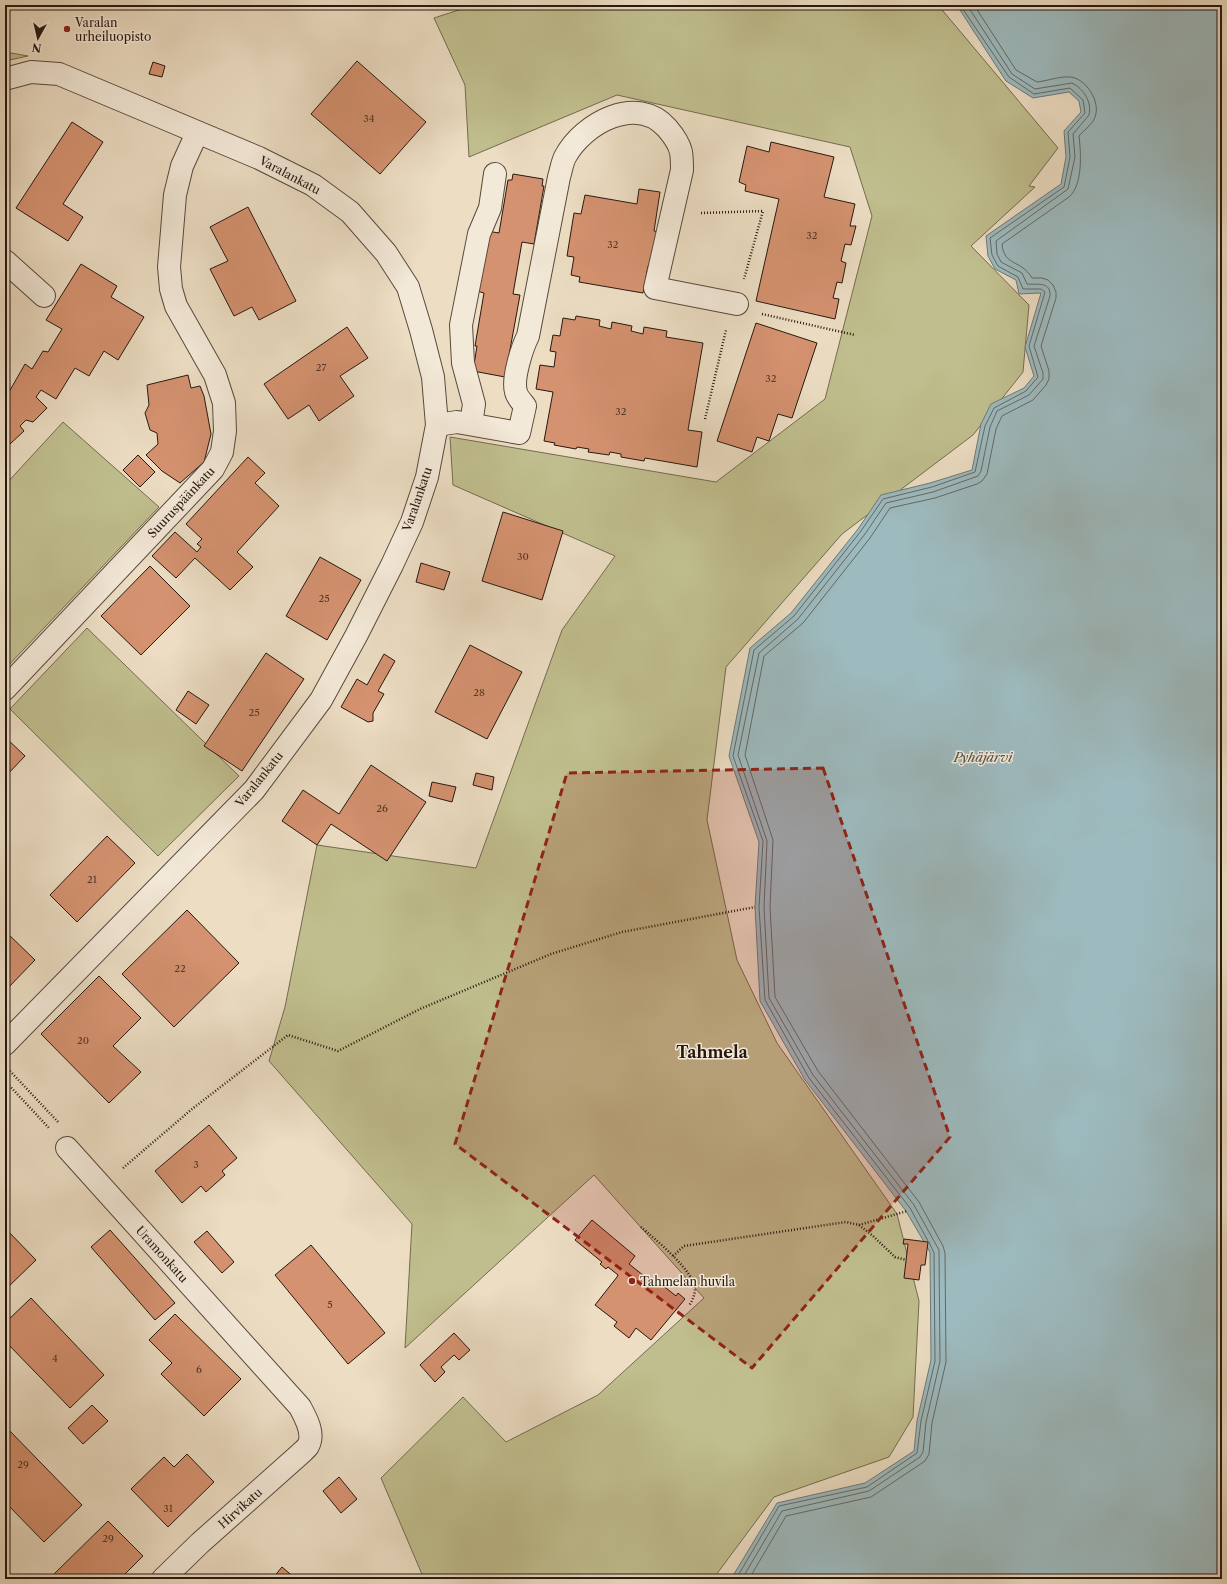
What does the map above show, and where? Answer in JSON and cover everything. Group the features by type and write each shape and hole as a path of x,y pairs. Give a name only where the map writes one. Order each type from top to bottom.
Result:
{"street":[{"name":"Varalankatu","path":"5,79 32,72 59,74 259,158 313,185 350,212 386,253 408,287 433,377 437,424 428,477 412,522 356,636 321,700 254,790 5,1044"},
{"path":"437,424 457,422 520,433 525,406 516,393 515,383 521,349 528,336 559,177 565,157 586,132 601,121 618,114 636,113 650,115 664,124 674,135 681,151 682,170 654,288 737,304"},
{"name":"Suuruspäänkatu","path":"5,689 214,469 222,452 225,431 224,403 215,375 176,306 171,289 170,267 175,195 182,166 197,133"},
{"path":"471,424 474,404 463,363 462,325 479,234 490,208 495,174"},
{"path":"5,261 44,296"},
{"name":"Uramonkatu","path":"67,1148 300,1407 308,1422 310,1433"},
{"name":"Hirvikatu","path":"163,1579 200,1543 299,1455 308,1445 310,1433"}],"path":[{"path":"757,313 855,335"},
{"path":"102,1187 192,1109 288,1035 338,1051 420,1009 551,954 622,932 755,907"},
{"path":"5,1066 63,1126"},
{"path":"5,1081 67,1148"},
{"path":"859,1225 906,1211"},
{"path":"673,1256 684,1246 846,1222 859,1225 895,1257 906,1260"},
{"path":"641,1227 673,1256 688,1273 695,1287 694,1297 689,1306"}],"highlighted area":[{"path":"823,768 950,1137 752,1368 455,1144 567,773"}],"shaded area":[{"path":"474,5 938,5 1058,148 1029,186 1035,187 971,246 1029,305 1023,372 973,435 842,534 726,667 707,820 737,960 777,1043 897,1214 919,1301 913,1417 889,1457 774,1497 713,1579 424,1579 381,1478 463,1397 506,1442 598,1395 704,1298 594,1175 405,1348 412,1224 269,1061 285,1007 317,845 476,868 562,630 615,556 453,485 450,437 716,482 825,399 872,216 850,147 617,95 469,157 465,85 434,18"},
{"path":"5,52 28,56 5,61"},
{"path":"63,422 159,507 5,669 5,485"},
{"path":"87,628 239,776 158,856 10,709"}],"water":[{"name":"Pyhäjärvi","path":"954,5 1222,5 1222,1579 731,1579 777,1503 865,1483 914,1451 917,1421 931,1360 930,1252 906,1211 805,1080 760,1001 755,907 759,842 729,756 750,648 791,613 858,529 881,495 930,483 972,470 981,424 991,404 1024,388 1034,376 1025,347 1041,293 1019,294 1016,280 995,269 988,256 986,236 1061,184 1066,157 1064,131 1081,112 1079,101 1069,92 1033,98 1006,81 960,10"}],"building":[{"path":"357,61 426,122 380,174 311,114"},
{"path":"153,62 165,66 162,77 149,74"},
{"path":"72,122 103,142 63,204 83,217 68,241 16,208"},
{"path":"771,142 834,157 824,197 855,204 850,226 856,226 851,245 845,244 841,261 846,263 842,283 837,282 833,298 839,299 835,319 756,301 779,199 745,191 746,185 739,182 747,146 769,152"},
{"path":"513,174 543,179 542,186 544,186 534,244 522,242 513,294 520,295 505,377 473,371 477,346 475,346 484,293 477,291 487,231 499,233 508,180 512,180"},
{"path":"639,189 660,192 654,231 660,232 654,267 648,266 643,293 579,282 580,277 571,275 574,257 567,256 574,213 581,214 585,195 637,204"},
{"path":"248,207 296,301 259,320 252,307 234,316 210,269 228,261 210,227"},
{"path":"81,264 117,286 111,297 144,317 118,360 104,351 89,376 75,368 56,399 41,390 36,397 47,408 33,422 26,420 20,426 24,431 10,444 5,444 5,399 25,364 32,369 43,351 48,352 62,329 46,320"},
{"path":"576,316 600,320 599,326 611,329 612,322 632,326 631,331 643,334 644,327 667,331 666,337 703,343 688,430 702,432 697,467 645,458 644,461 621,457 621,454 610,452 609,455 588,452 589,449 577,447 576,449 554,445 555,443 544,441 553,392 536,389 540,365 554,367 556,352 550,351 553,335 560,336 563,318 575,320"},
{"path":"756,323 817,343 792,418 778,414 769,441 757,437 752,452 717,441"},
{"path":"347,327 368,358 340,376 354,396 319,421 309,405 288,419 264,384"},
{"path":"188,375 191,388 200,386 204,396 211,434 204,462 180,483 162,471 146,455 158,444 157,433 150,430 145,413 149,405 147,385"},
{"path":"138,455 155,472 140,487 123,470"},
{"path":"248,457 265,473 255,483 279,506 237,552 253,567 230,590 195,558 176,578 152,556 175,532 197,552 201,547 197,544 202,539 186,524"},
{"path":"503,512 563,531 542,600 482,581"},
{"path":"320,557 361,580 327,640 286,616"},
{"path":"421,563 450,572 444,590 416,582"},
{"path":"150,566 190,606 141,655 101,616"},
{"path":"470,645 522,672 487,739 435,712"},
{"path":"266,653 304,679 242,771 204,746"},
{"path":"384,654 395,661 378,691 384,694 373,713 373,721 368,722 341,707 357,679 367,685"},
{"path":"188,691 209,705 196,724 176,710"},
{"path":"5,737 25,756 5,777"},
{"path":"371,765 426,802 387,861 331,824 317,845 282,821 303,790 339,814"},
{"path":"476,773 494,777 492,790 473,785"},
{"path":"432,782 456,787 452,802 429,796"},
{"path":"107,836 135,863 77,922 50,895"},
{"path":"187,910 239,963 174,1027 122,974"},
{"path":"5,931 35,960 5,991"},
{"path":"99,976 141,1018 113,1046 141,1072 109,1103 41,1034"},
{"path":"209,1125 237,1158 222,1171 225,1175 206,1192 201,1186 182,1203 155,1171"},
{"name":"Tahmelan huvila","path":"592,1220 635,1256 629,1264 658,1287 661,1284 676,1296 678,1293 685,1299 651,1340 636,1328 629,1338 614,1326 617,1322 595,1305 618,1275 608,1267 606,1269 600,1264 602,1262 575,1240"},
{"path":"5,1228 36,1260 5,1290"},
{"path":"110,1230 175,1303 155,1320 91,1247"},
{"path":"207,1231 234,1262 222,1273 194,1242"},
{"path":"904,1239 928,1242 925,1265 921,1265 919,1280 904,1278 908,1244 903,1244"},
{"path":"311,1245 385,1333 348,1364 275,1275"},
{"path":"31,1298 104,1375 70,1408 5,1341 5,1323"},
{"path":"175,1314 241,1379 204,1416 161,1374 172,1363 149,1340"},
{"path":"454,1333 470,1350 459,1360 454,1355 441,1367 445,1372 435,1382 420,1365"},
{"path":"92,1405 108,1421 83,1444 68,1428"},
{"path":"5,1426 82,1505 44,1542 5,1502"},
{"path":"187,1454 214,1482 168,1527 131,1489 164,1457 174,1467"},
{"path":"339,1477 357,1499 341,1513 323,1491"},
{"path":"108,1521 143,1556 120,1579 58,1579 54,1574"},
{"path":"282,1567 296,1579 272,1579"}],"place":[{"name":"Varalan urheiluopisto","path":"67,29"},
{"name":"Tahmelan huvila","path":"632,1281"}],"district":[{"name":"Tahmela","path":"712,1052"}]}
